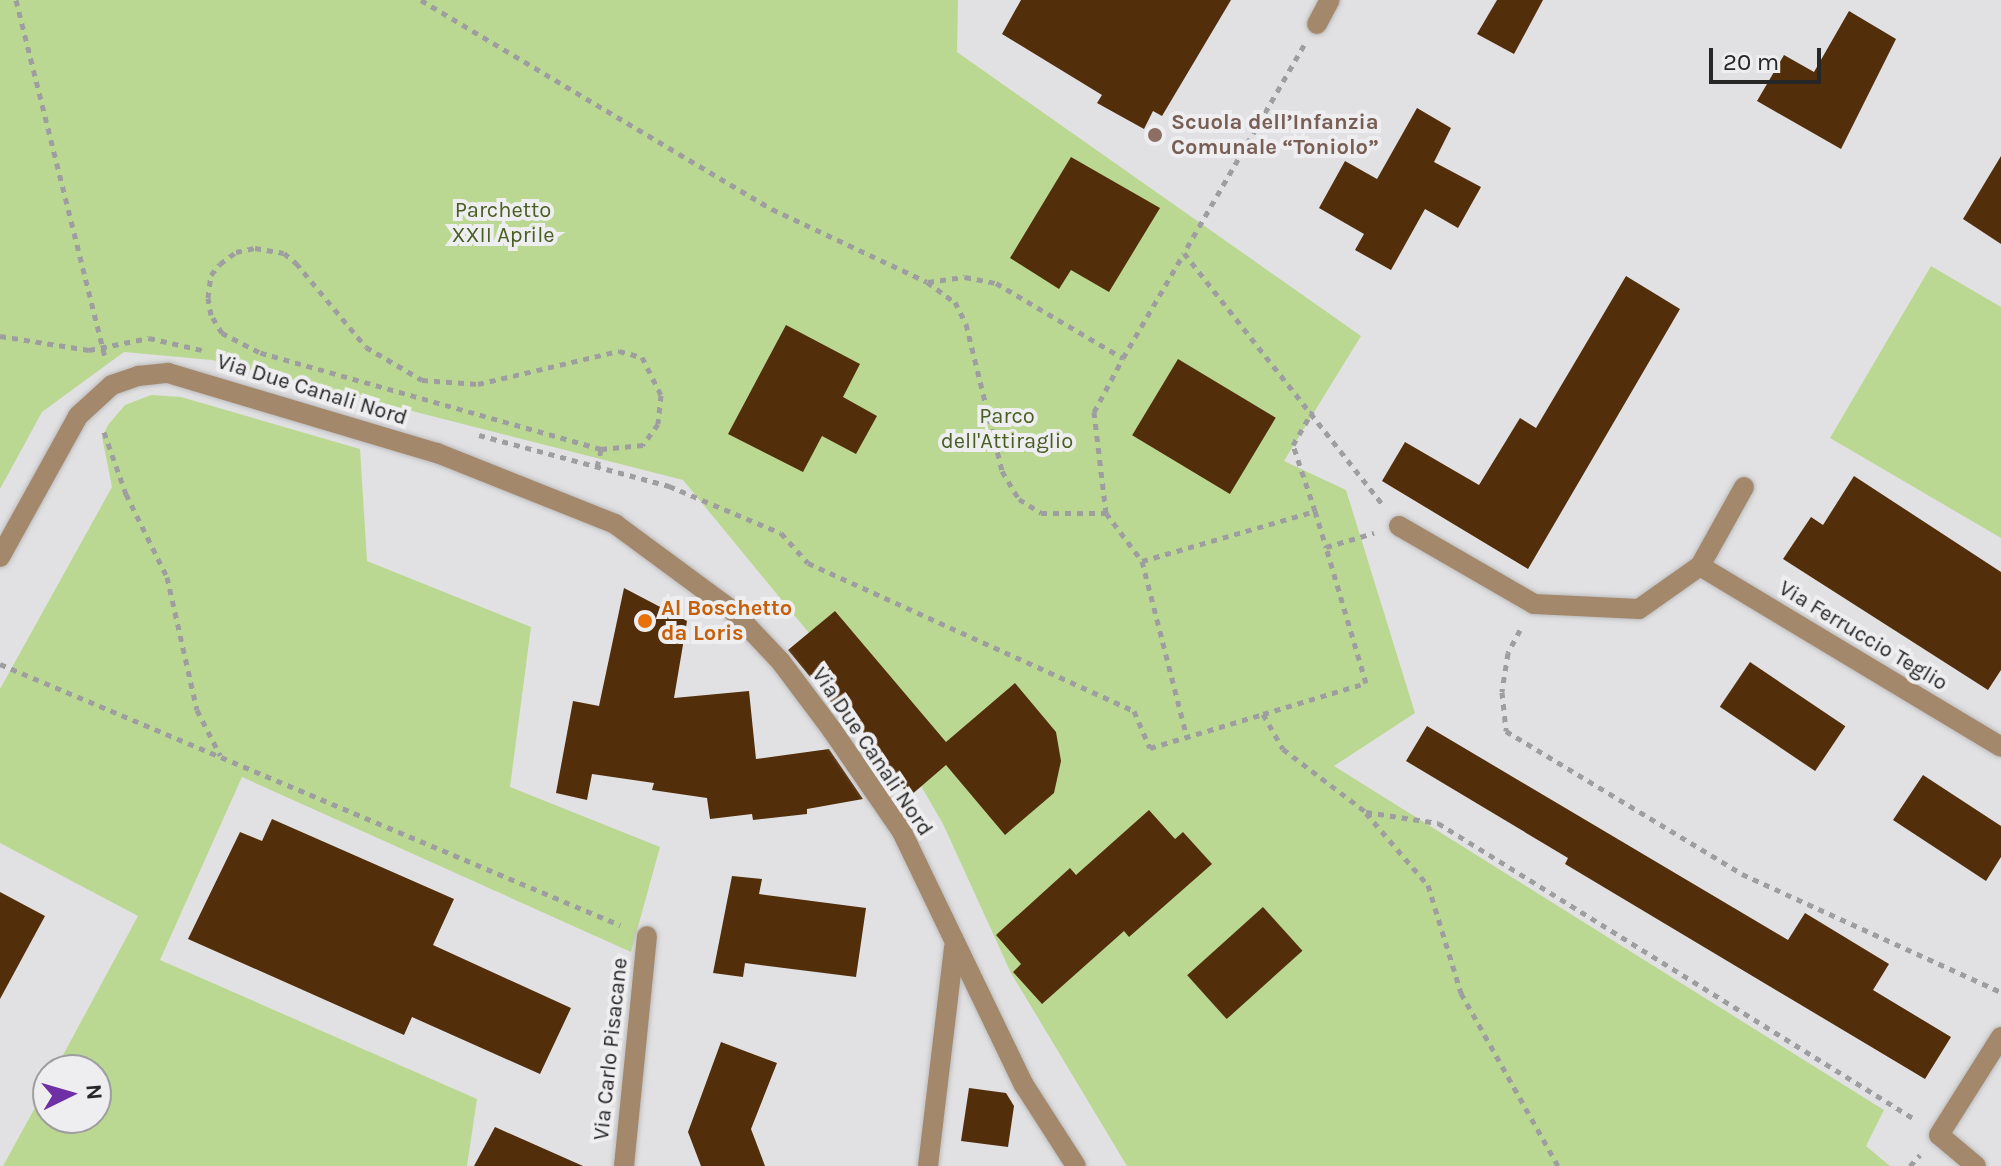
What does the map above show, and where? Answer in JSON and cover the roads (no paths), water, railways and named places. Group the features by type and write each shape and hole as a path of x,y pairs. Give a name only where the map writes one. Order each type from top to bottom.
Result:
{"street":[{"path":"1317,24 1330,0"},
{"name":"Via Due Canali Nord","path":"0,557 67,435 92,401 112,385 138,376 168,373 437,453 615,524 733,611 781,662 902,832 954,947 1024,1085 1076,1166"},
{"path":"1399,526 1534,604 1639,609 1700,566 1744,487"},
{"name":"Via Ferruccio Teglio","path":"1700,566 2001,747"},
{"name":"Via Carlo Pisacane","path":"624,1166 647,936"},
{"path":"928,1166 954,947"},
{"path":"1976,1166 1939,1135 2001,1037"}],"place":[{"name":"Scuola dell’Infanzia Comunale “Toniolo”","path":"1155,135"},
{"name":"Al Boschetto da Loris","path":"645,621"}],"park label":[{"name":"Parchetto XXII Aprile","path":"503,222"},
{"name":"Parco dell'Attiraglio","path":"1007,428"}]}
